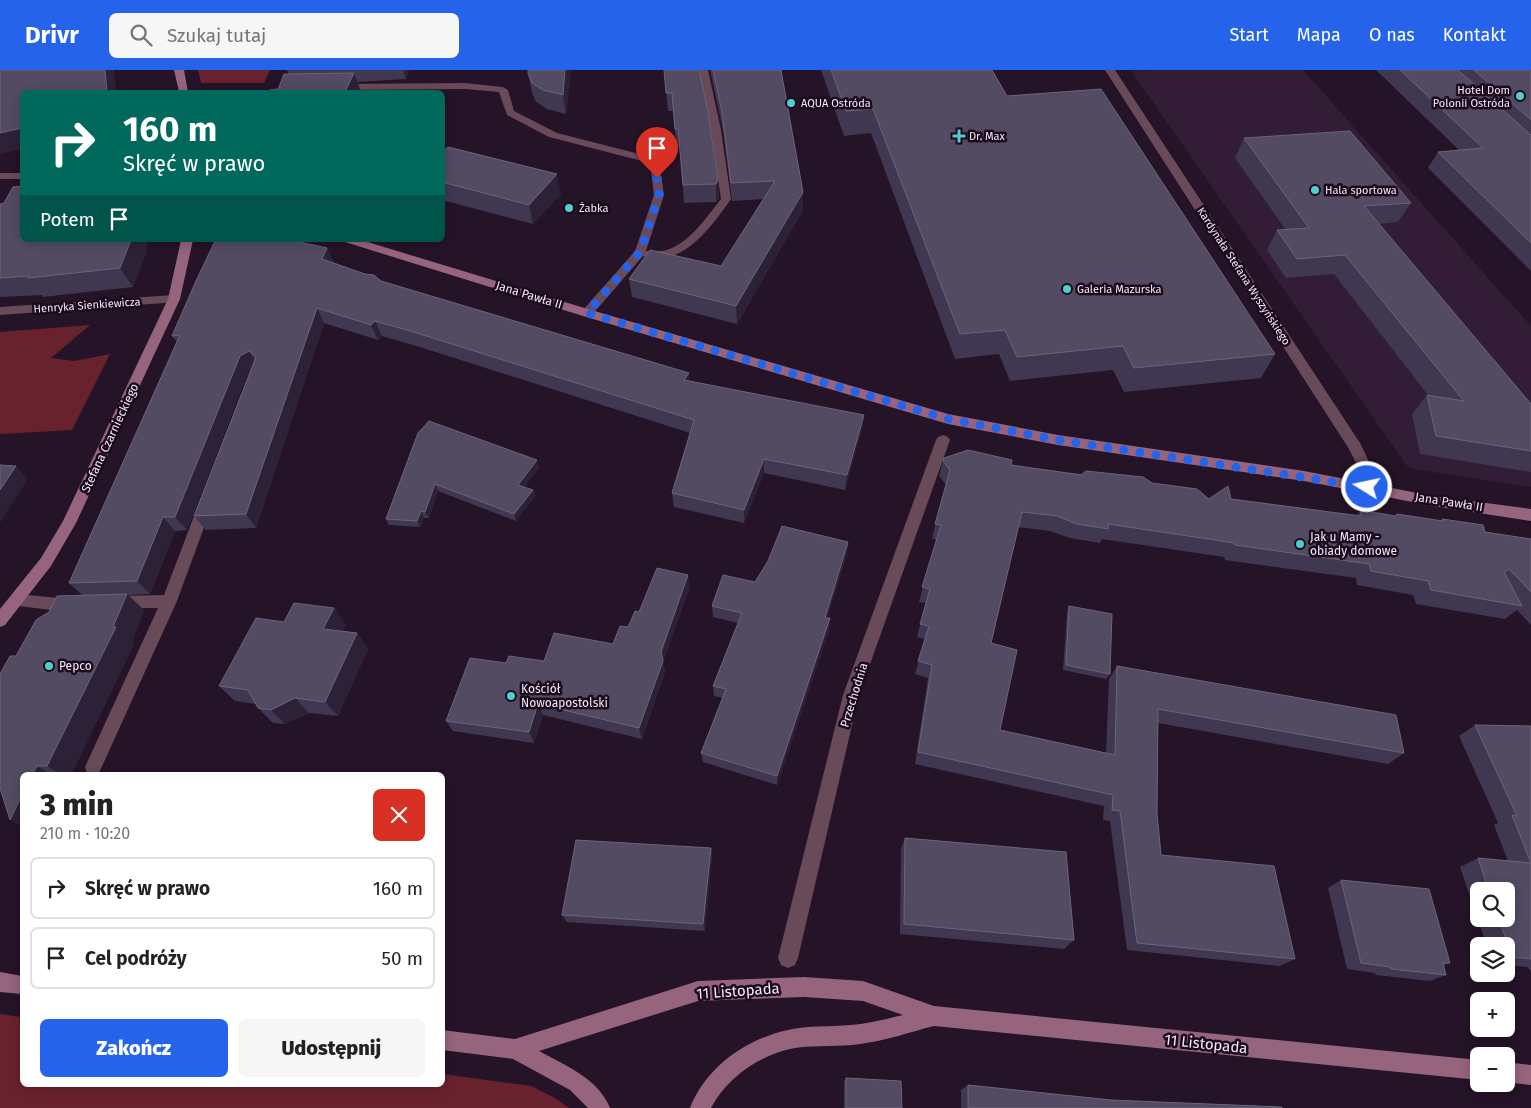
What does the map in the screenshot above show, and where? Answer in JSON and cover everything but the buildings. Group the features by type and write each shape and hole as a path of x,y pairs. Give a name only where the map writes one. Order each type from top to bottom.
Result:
{"street":[{"path":"179,70 184,90"},
{"path":"640,252 654,256 676,251 708,223 726,198 716,130 703,70"},
{"name":"Kardynała Stefana Wyszyńskiego","path":"1110,70 1355,447 1362,463 1367,487"},
{"path":"328,87 465,86 503,90 510,113 553,135 655,162 659,195 640,252 587,313"},
{"path":"296,90 309,89"},
{"path":"0,176 20,176"},
{"name":"Stefana Czarnieckiego","path":"0,620 18,600 46,562 69,523 174,299 187,242"},
{"name":"Jana Pawła II","path":"356,242 587,313 948,419 1058,440 1367,487 1433,500 1531,515"},
{"name":"Henryka Sienkiewicza","path":"0,311 174,299"},
{"name":"Przechodnia","path":"788,958 851,695 943,440"},
{"path":"93,767 169,600 211,490"},
{"path":"18,600 60,605 169,600"},
{"path":"0,982 20,985"},
{"name":"11 Listopada","path":"515,1049 698,991 804,987 863,991 934,1016 1470,1069"},
{"name":"11 Listopada","path":"700,1108 705,1097 717,1081 731,1068 767,1046 789,1040 862,1034 934,1016"},
{"name":"11 Listopada","path":"445,1040 515,1049 576,1083 593,1098 600,1108"},
{"path":"1515,1073 1531,1075"}],"shaded area":[{"path":"198,70 270,70 264,83 201,83"},
{"path":"1303,70 1531,326 1531,487 1419,470 1407,466 1131,71"},
{"path":"90,325 51,358 74,361 110,354 72,430 0,434 0,332"},
{"path":"0,1014 20,1017 20,1087 445,1087 445,1074 531,1086 555,1098 569,1108 0,1108"}],"place":[{"name":"Hotel Dom Polonii Ostróda","path":"1520,96"},
{"name":"AQUA Ostróda","path":"791,103"},
{"name":"Dr. Max","path":"959,136"},
{"name":"Hala sportowa","path":"1315,190"},
{"name":"Żabka","path":"569,208"},
{"name":"Galeria Mazurska","path":"1067,289"},
{"name":"Jak u Mamy - obiady domowe","path":"1300,544"},
{"name":"Pepco","path":"49,666"},
{"name":"Kościół Nowoapostolski","path":"511,696"}],"route":[{"path":"657,178 659,195 640,252 587,313 948,419 1058,440 1367,487"}]}
